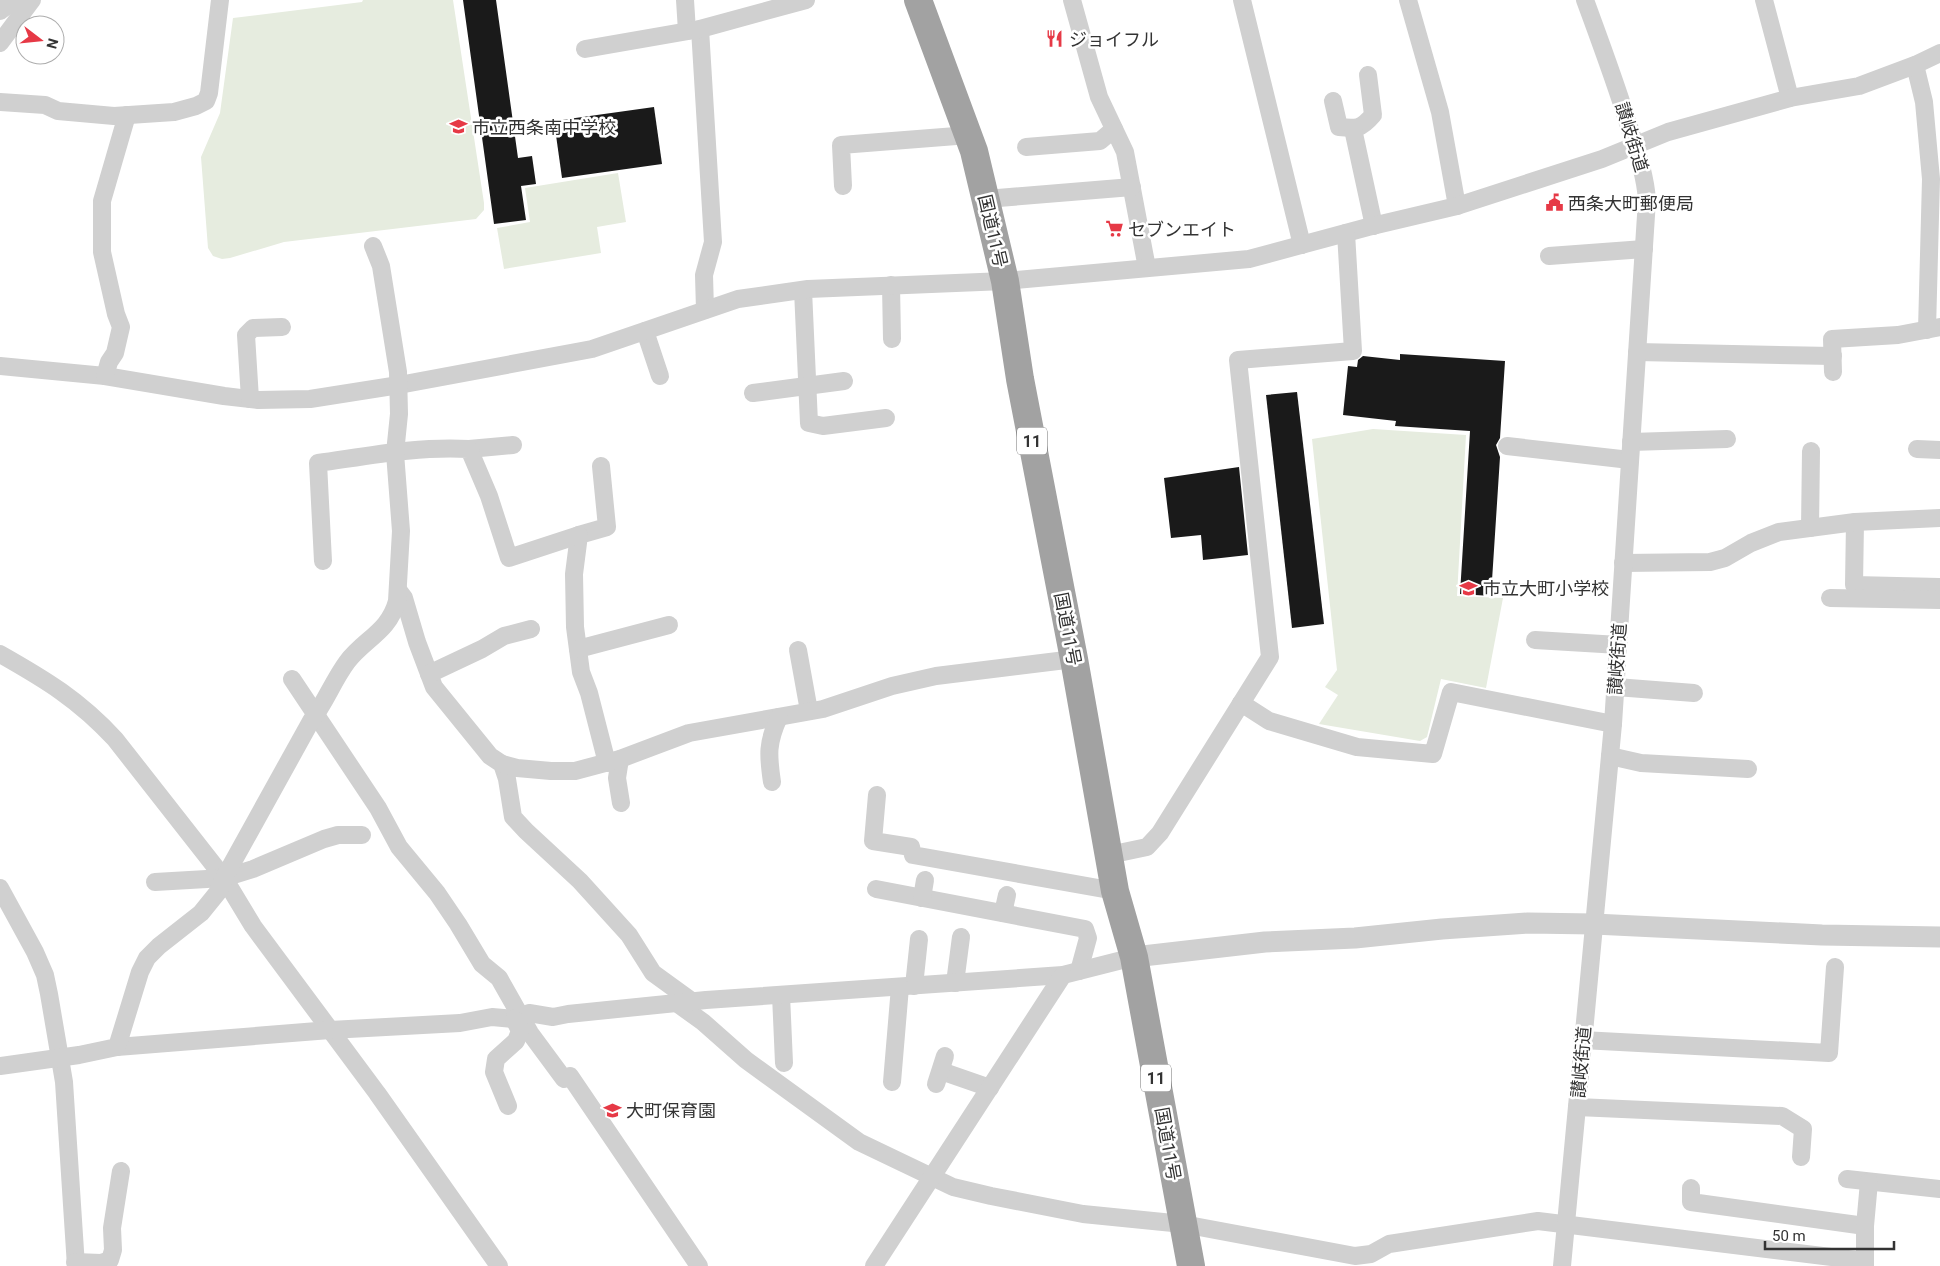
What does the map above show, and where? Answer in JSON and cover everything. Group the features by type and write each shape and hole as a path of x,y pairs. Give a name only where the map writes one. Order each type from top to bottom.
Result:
{"highway":[{"name":"国道11号","path":"918,0 968,134 986,199 1005,281 1020,379 1074,659 1115,891 1134,957 1191,1266"}],"street":[{"path":"0,11 15,0"},
{"path":"0,43 32,0"},
{"path":"0,102 45,105 58,111 114,116 174,112 196,106 206,101 209,92 220,0"},
{"path":"685,0 694,30 714,242 704,276 705,310"},
{"path":"585,48 694,30 806,0"},
{"path":"1072,0 1099,97 1125,152 1147,268"},
{"path":"1242,0 1302,245"},
{"path":"1408,0 1440,112 1457,206"},
{"name":"讃岐街道","path":"1562,1266 1616,687 1647,200 1645,177 1612,70 1585,0"},
{"path":"1764,0 1790,98"},
{"path":"0,366 105,376 250,399 310,398 399,385 592,349 738,300 803,290 1005,281 1249,258 1457,206 1635,146 1668,132 1790,98 1859,86 1940,54"},
{"path":"1638,352 1833,364 1832,339 1898,335 1934,329 1932,179 1924,102 1915,65"},
{"path":"1333,101 1339,127 1353,129 1364,126 1373,115 1368,75"},
{"path":"105,376 109,362 115,353 121,327 116,314 102,252 102,202 127,115"},
{"path":"1026,147 1100,141 1114,129"},
{"path":"1353,129 1374,226"},
{"path":"842,186 841,145 968,134"},
{"path":"986,199 1132,187"},
{"path":"1109,855 1147,847 1160,833 1270,657 1238,360 1353,352 1346,233"},
{"path":"117,1047 140,972 147,958 201,913 218,892 224,878 348,660 390,620 394,612 398,590 401,531 396,453 399,385 381,266 373,246"},
{"path":"1548,256 1644,249"},
{"path":"891,286 892,339"},
{"path":"803,290 809,423 823,426 886,418"},
{"path":"250,399 246,335 253,328 282,327"},
{"path":"645,331 660,376"},
{"path":"753,393 844,381"},
{"path":"1507,446 1631,451 1727,439"},
{"path":"323,561 318,463 396,453 412,449 446,447 469,449 513,445"},
{"path":"1917,448 1940,450"},
{"path":"469,449 489,496 509,558 607,527 602,466"},
{"path":"1810,528 1811,450"},
{"path":"1623,563 1710,562 1725,558 1751,543 1780,532 1855,522 1940,518"},
{"path":"1855,522 1854,585 1940,587"},
{"path":"579,535 574,574 575,627 581,672 614,761 621,803"},
{"path":"398,590 404,598 434,687 490,756 502,764 517,768 575,771 614,761 689,733 823,708 892,686 936,676 1074,659"},
{"path":"1830,598 1940,600"},
{"path":"578,649 670,625"},
{"path":"429,674 482,649 504,636 531,629"},
{"path":"1535,640 1619,645"},
{"path":"798,650 809,711"},
{"path":"0,654 48,681 70,696 96,718 115,739 224,878 254,926 499,1266"},
{"path":"292,679 378,808 399,847 437,892 482,964 499,978 518,1018 564,1079 570,1076 699,1266"},
{"path":"1616,687 1694,693"},
{"path":"1241,703 1269,721 1357,747 1433,754 1451,692 1613,724"},
{"path":"772,782 768,758 770,736 779,717"},
{"path":"1610,756 1641,763 1748,769"},
{"path":"502,764 507,779 513,817 580,881 629,935 653,973 703,1022 746,1060 859,1142 953,1187 1083,1214 1183,1224 1355,1256 1371,1254 1389,1244 1538,1221 1865,1264 1865,1226 1869,1182"},
{"path":"877,795 873,841 911,846 913,855 1115,891"},
{"path":"155,882 224,878 253,869 324,839 338,835 362,835"},
{"path":"922,898 925,880"},
{"path":"874,1266 990,1088 1071,973 1088,938 1085,929 876,889"},
{"path":"1,892 35,952 45,976 64,1082 76,1264 101,1263 110,1260 113,1250 112,1228 121,1171"},
{"path":"1003,913 1007,895"},
{"path":"0,1066 60,1058 117,1047 330,1030 460,1023 492,1017 518,1018 528,1013 553,1017 685,1003 1071,973 1134,957 1265,942 1355,938 1452,928 1528,923 1594,924 1940,937"},
{"path":"955,983 961,937"},
{"path":"892,1082 907,986 919,939"},
{"path":"1582,1040 1828,1053 1835,967"},
{"path":"781,995 784,1063"},
{"path":"508,1106 494,1072 496,1059 516,1041 520,1031 518,1018"},
{"path":"941,1070 990,1088"},
{"path":"1577,1106 1782,1116 1803,1130 1801,1156"},
{"path":"1847,1179 1940,1189"},
{"path":"1691,1188 1691,1202 1865,1226"}],"shaded area":[{"path":"363,0 453,0 484,210 476,219 284,242 230,258 222,259 213,256 208,248 201,157 220,113 233,18 362,2"},
{"path":"618,173 626,222 597,227 601,253 504,269 497,228 530,222 525,188"},
{"path":"1373,429 1466,435 1457,596 1503,598 1486,688 1441,679 1427,737 1420,741 1319,724 1338,695 1325,687 1337,670 1312,439"}],"building":[{"path":"463,0 496,0 518,158 532,156 536,184 521,186 526,220 494,224"},
{"path":"654,107 662,164 562,178 554,121"},
{"path":"1400,354 1505,361 1500,438 1496,445 1500,457 1491,596 1460,594 1470,431 1395,426 1396,421 1343,415 1348,366 1357,367 1358,360 1363,356 1400,360"},
{"path":"1297,392 1324,624 1292,628 1266,395"},
{"path":"1239,467 1248,555 1203,560 1201,535 1171,538 1164,478"}],"place":[{"name":"ジョイフル","path":"1055,39"},
{"name":"市立西条南中学校","path":"458,127"},
{"name":"西条大町郵便局","path":"1554,203"},
{"name":"セブンエイト","path":"1114,229"},
{"name":"市立大町小学校","path":"1469,588"},
{"name":"大町保育園","path":"612,1110"}]}
